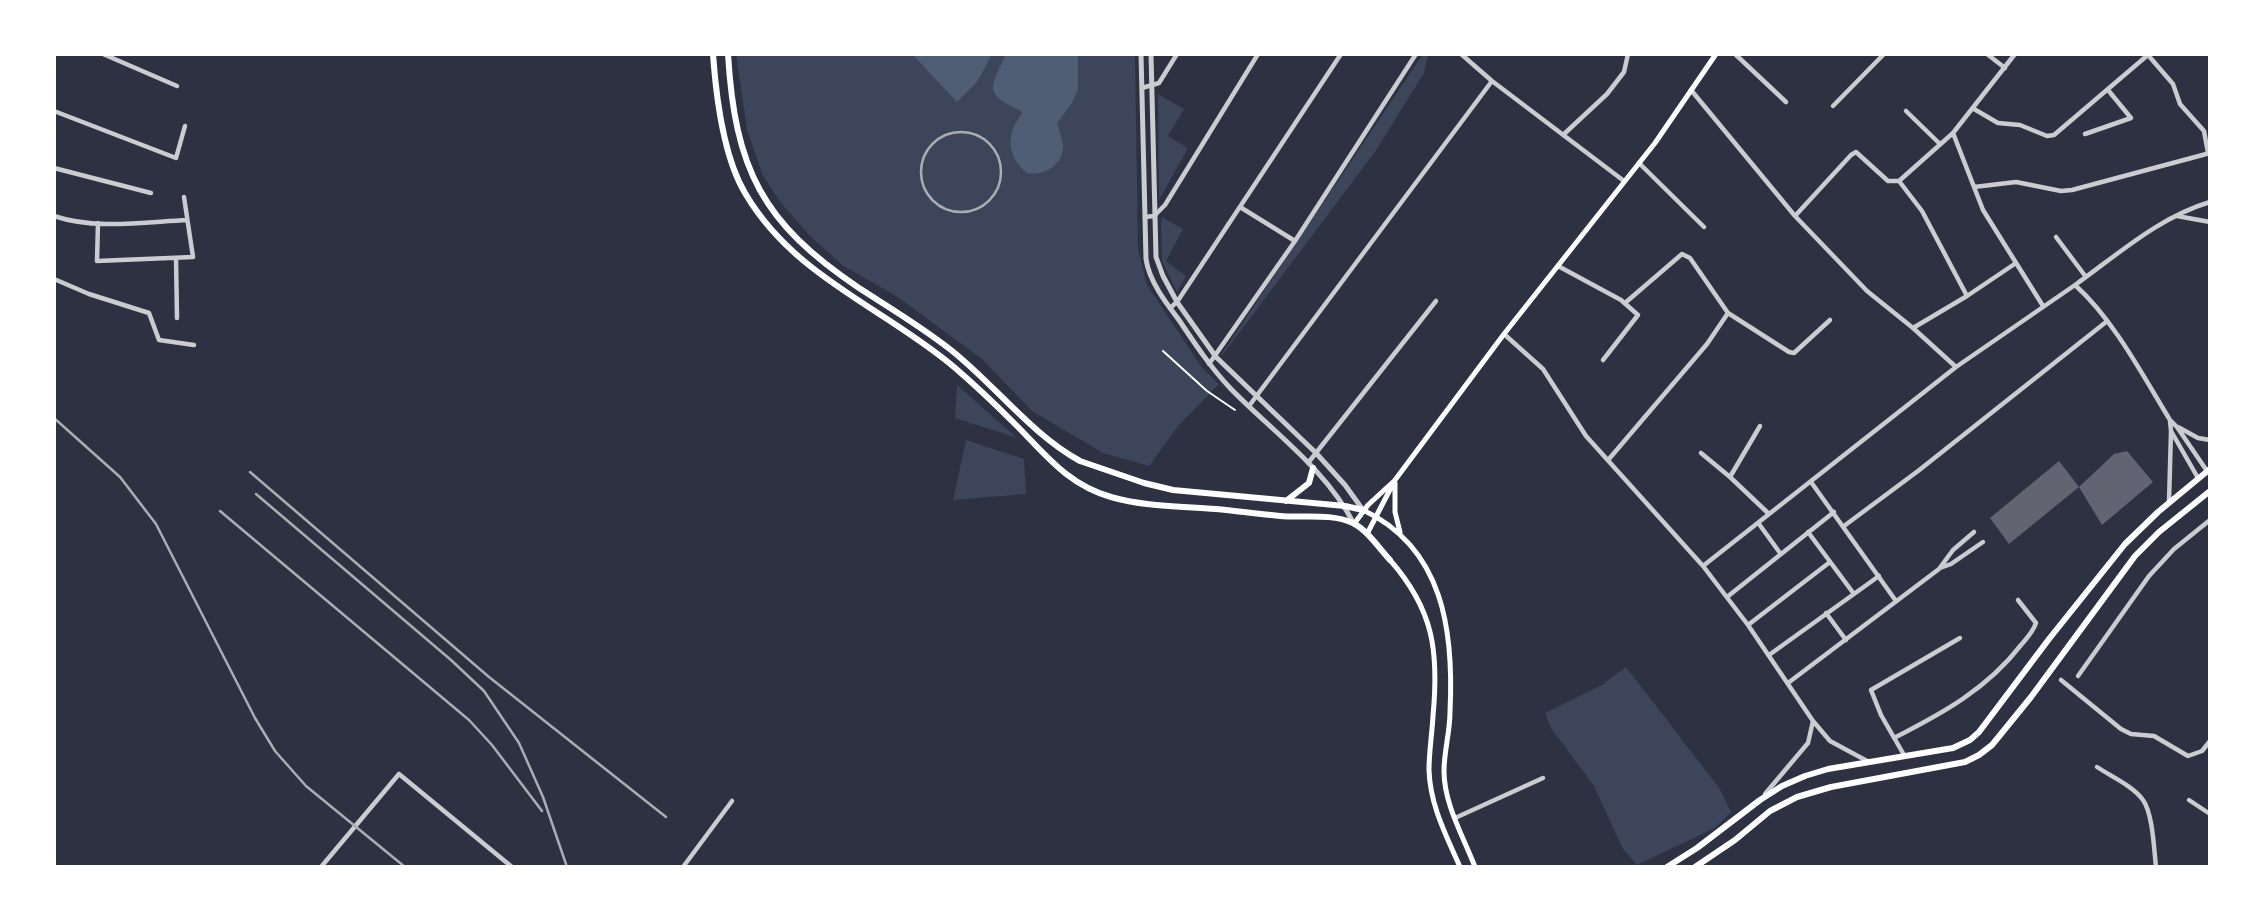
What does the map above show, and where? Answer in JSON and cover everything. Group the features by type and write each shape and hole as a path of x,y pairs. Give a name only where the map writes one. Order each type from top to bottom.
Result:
{"main road":[{"path":"713,54 718,103 732,162 744,191 766,224 808,267 918,339 954,368 1079,485 1112,497 1158,505 1334,518 1354,524 1367,534 1403,575 1425,612 1435,659 1435,698 1429,768 1432,799 1460,867"},
{"path":"728,54 733,113 743,153 770,208 786,228 830,268 949,348 1048,439 1080,461 1144,483 1173,489 1363,510 1400,533 1416,550 1432,580 1445,615 1450,648 1450,712 1444,771 1448,800 1475,867"},
{"path":"1367,534 1395,480 1557,265 1655,143 1716,54"},
{"path":"1286,501 1309,483 1311,466"},
{"path":"1667,867 1697,848 1760,800 1805,776 1828,769 1953,748 1969,740 1979,732 2125,544 2169,502 2205,473"},
{"path":"1354,524 1363,510 1395,480"},
{"path":"1395,480 1395,512 1400,533"},
{"path":"1695,867 1735,840 1770,811 1797,797 1830,787 1965,762 1979,755 1992,745 2031,697 2134,556 2210,491"}],"street":[{"path":"103,54 177,86"},
{"path":"1142,54 1147,264 1170,308 1209,364 1311,466 1345,506 1354,524"},
{"path":"1151,54 1156,262 1177,302 1216,357 1316,453 1346,485 1363,510"},
{"path":"1142,88 1159,83 1177,54"},
{"path":"1145,217 1154,216 1165,205 1258,54"},
{"path":"1170,308 1177,302 1341,54"},
{"path":"1209,364 1295,241 1416,54"},
{"path":"1461,54 1492,81 1624,181"},
{"path":"1563,135 1607,94 1624,72 1628,54"},
{"path":"1735,54 1786,102"},
{"path":"1833,106 1883,54"},
{"path":"1987,54 2005,68"},
{"path":"1795,216 1856,152 1888,181 1899,181 1953,133 2015,54"},
{"path":"1974,109 1998,124 2020,125 2047,136 2054,135 2148,54 2173,84 2180,104 2204,131 2209,153 2072,190 2061,191 2016,182 1975,187"},
{"path":"1249,406 1492,81"},
{"path":"1691,90 1795,216 1867,291 1956,367"},
{"path":"2085,134 2131,118 2108,90"},
{"path":"54,111 176,158 186,126"},
{"path":"1906,111 1940,144"},
{"path":"1953,133 1983,210 2043,306"},
{"path":"1639,163 1704,227"},
{"path":"54,168 151,193"},
{"path":"1899,181 1922,211 1967,296"},
{"path":"98,223 97,261 193,257 184,197"},
{"path":"1703,566 1956,367 2127,247 2177,216 2210,202"},
{"path":"1240,207 1295,241"},
{"path":"54,216 69,221 98,223 187,220"},
{"path":"2177,216 2210,222"},
{"path":"2056,237 2086,278"},
{"path":"1625,303 1682,254 1690,258 1728,313 1789,352 1794,353 1830,320"},
{"path":"176,258 177,318"},
{"path":"1913,328 2016,263"},
{"path":"1557,265 1625,303 1638,316 1603,360"},
{"path":"54,279 89,294 144,310 149,313 159,340 194,345"},
{"path":"2075,285 2106,321 2210,481"},
{"path":"1311,466 1316,453 1436,301"},
{"path":"1609,459 1707,344 1728,313"},
{"path":"1844,526 2106,321"},
{"path":"1504,334 1543,369 1586,436 1703,566 1830,741 1870,763"},
{"path":"2169,502 2170,420"},
{"path":"1730,477 1760,426"},
{"path":"2177,427 2198,438 2210,440"},
{"path":"2171,431 2205,473"},
{"path":"1701,453 1769,514"},
{"path":"1811,482 1896,601"},
{"path":"1727,597 1834,512"},
{"path":"2078,676 2149,576 2174,549 2210,520"},
{"path":"1759,524 1780,553"},
{"path":"1808,532 1854,593"},
{"path":"1939,569 1952,550 1974,532"},
{"path":"1788,683 1939,569 1983,542"},
{"path":"1748,625 1830,562"},
{"path":"1769,654 1879,576"},
{"path":"1894,738 1933,719 1976,692 2011,658 2036,623 2018,600"},
{"path":"1826,613 1846,640"},
{"path":"1904,755 1871,690 1960,638"},
{"path":"2061,680 2121,729 2131,734 2154,736 2188,756 2202,751 2210,741"},
{"path":"1760,800 1808,743 1813,721"},
{"path":"2097,767 2136,792 2143,800 2149,814 2156,864 2165,867"},
{"path":"321,867 399,774 512,867"},
{"path":"1455,818 1543,778"},
{"path":"2189,800 2210,814"},
{"path":"683,867 732,801"}],"path":[{"path":"1163,351 1207,391 1236,410"}],"shaded area":[{"path":"736,54 1135,54 1138,249 1147,285 1203,369 1219,384 1179,425 1149,466 1103,453 1032,411 982,359 896,296 842,265 809,235 781,203 763,176 747,130"},
{"path":"912,54 992,54 977,82 957,102"},
{"path":"1006,54 1078,54 1078,89 1072,103 1057,123 1063,142 1062,152 1052,168 1040,173 1027,173 1015,159 1011,137 1022,114 1000,99 993,89"},
{"path":"1423,54 1428,54 1424,73 1377,149 1221,357 1221,355"},
{"path":"1158,94 1184,109 1168,136 1188,148 1159,200"},
{"path":"1162,217 1183,229 1166,261 1186,276 1177,292 1162,261"},
{"path":"957,385 1017,438 955,418"},
{"path":"966,440 1024,459 1026,494 953,500"},
{"path":"1626,667 1720,789 1731,812 1715,828 1637,865 1623,849 1594,786 1551,728 1545,713 1602,685"}],"building":[{"path":"2127,451 2153,482 2102,525 2079,487 2114,454"},
{"path":"2059,461 2079,487 2009,544 1990,518"}],"railway":[{"path":"961,132 976,135 989,144 998,157 1001,172 998,187 989,200 976,209 961,212 946,209 933,200 924,187 921,172 924,157 933,144 946,135 961,132"},
{"path":"54,418 120,477 156,524 255,718 275,751 306,786 405,867"},
{"path":"250,472 489,677 666,817"},
{"path":"256,494 484,691 519,743 543,797 567,867"},
{"path":"220,511 469,720 492,745 542,811"}]}
